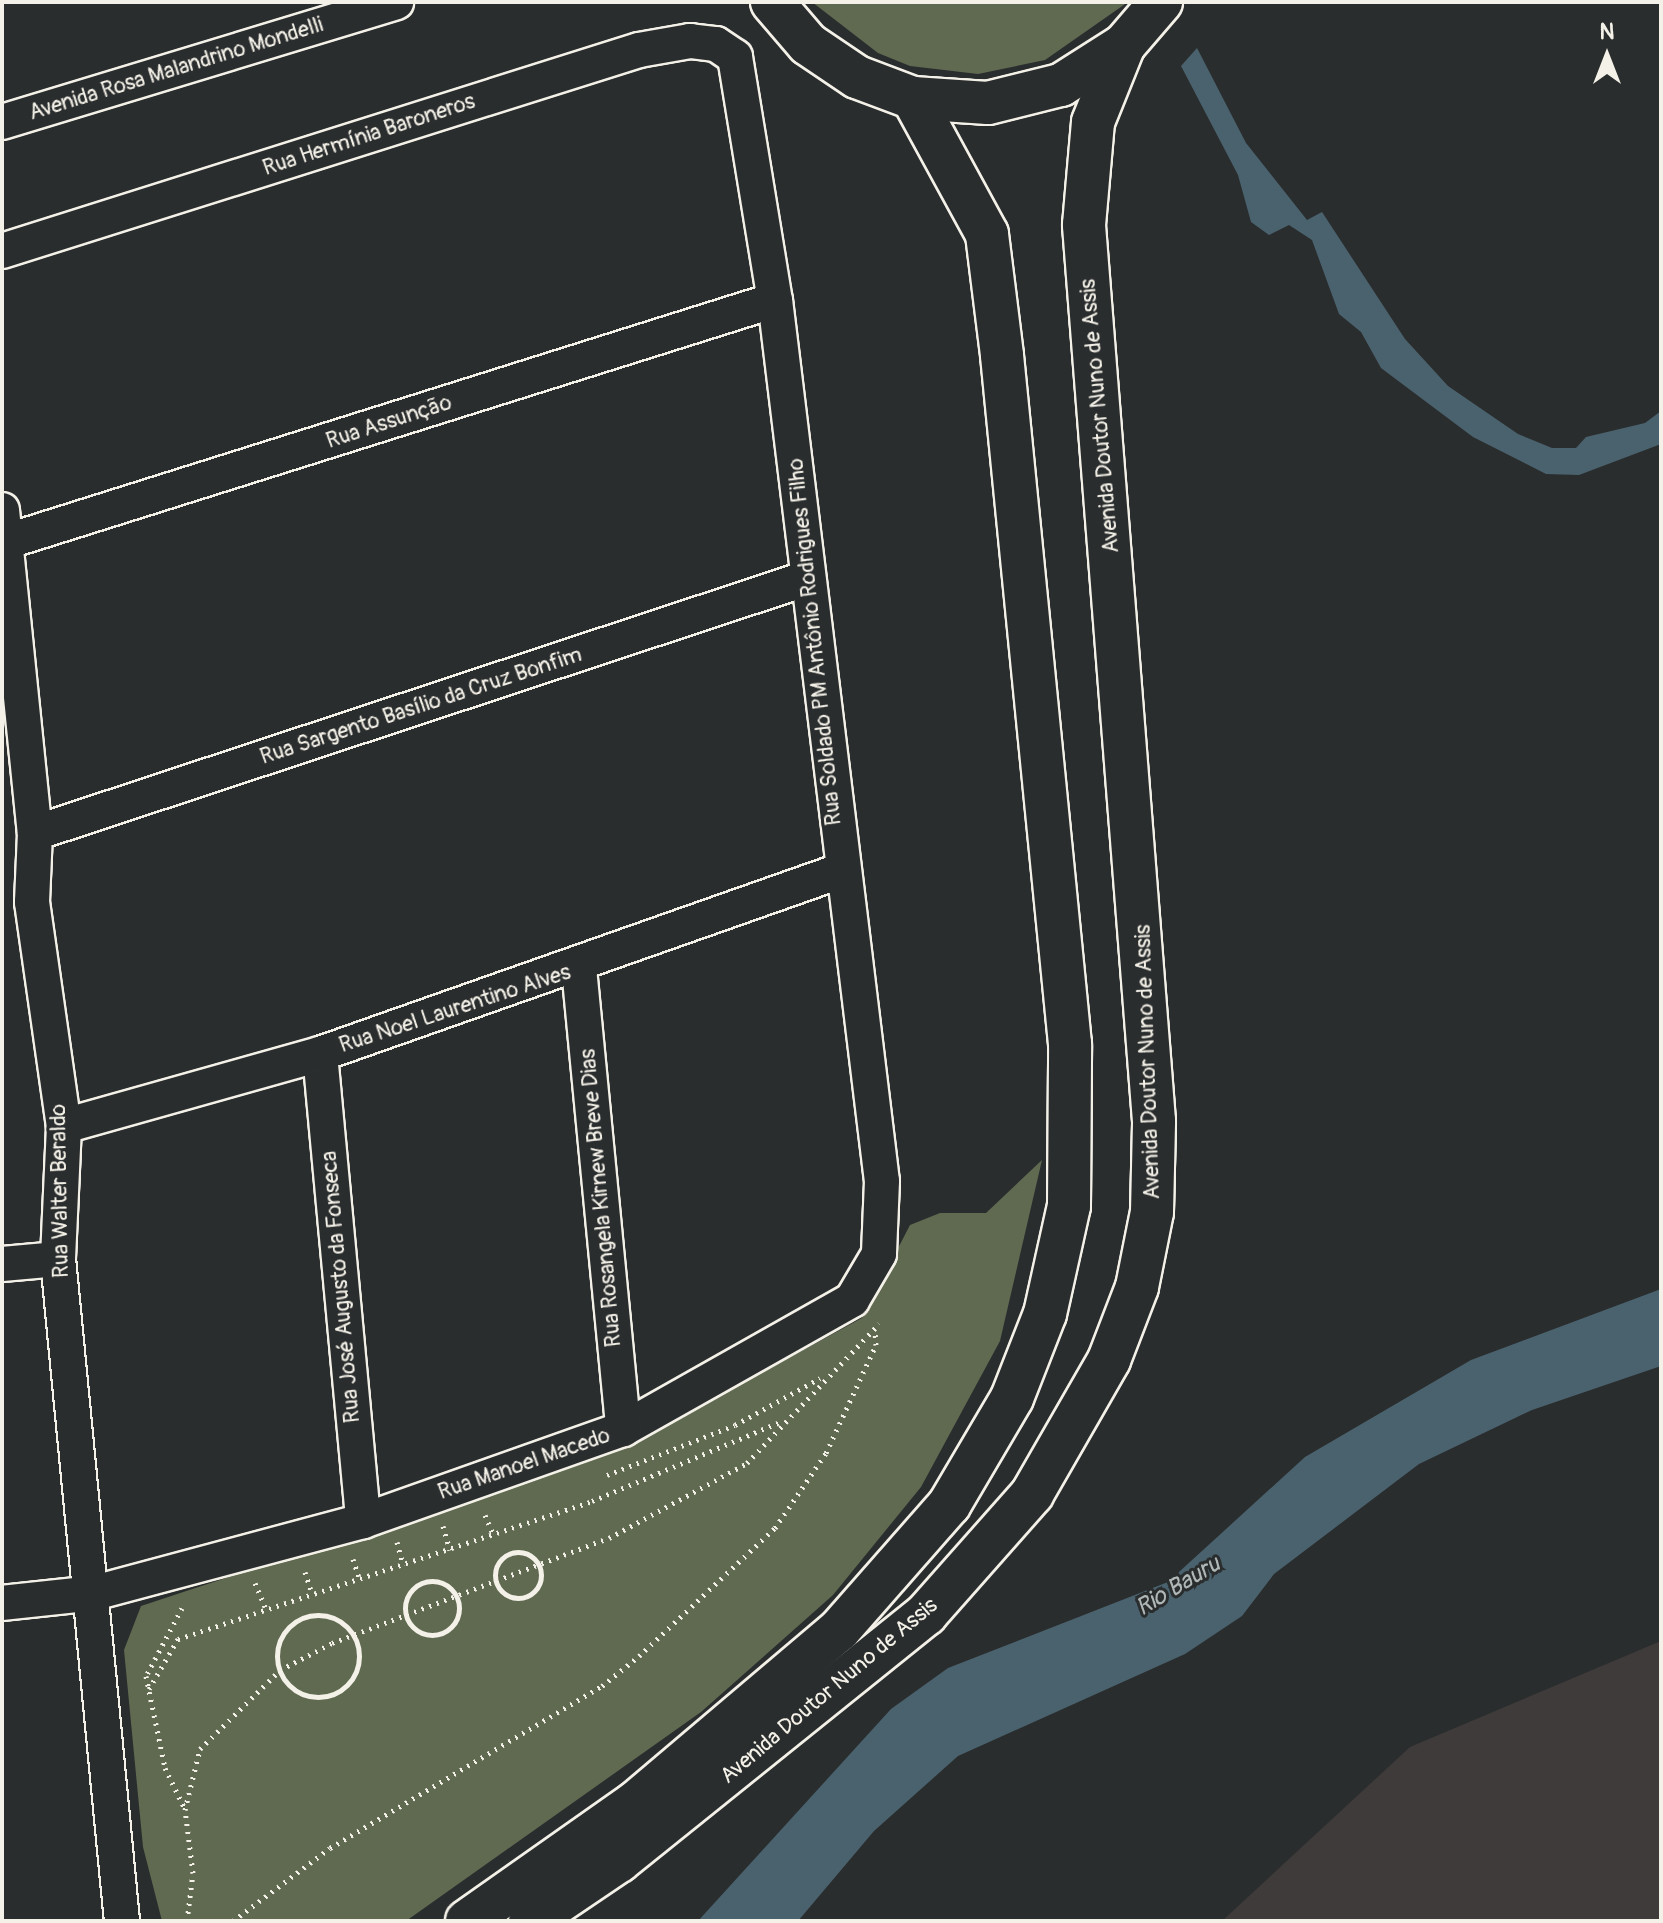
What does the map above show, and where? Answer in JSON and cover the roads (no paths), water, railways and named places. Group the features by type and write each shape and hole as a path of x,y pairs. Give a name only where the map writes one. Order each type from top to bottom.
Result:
{"main road":[{"name":"Avenida Doutor Nuno de Assis","path":"772,2 808,44 857,77 913,98 1003,100 1061,85 1124,45 1161,2"},
{"name":"Avenida Doutor Nuno de Assis","path":"530,1921 619,1861 926,1614 1032,1494 1109,1360 1137,1287 1152,1212 1150,1032 1084,225 1093,122 1124,45"},
{"name":"Avenida Doutor Nuno de Assis","path":"467,1921 635,1803 839,1630 949,1505 1012,1398 1045,1314 1069,1206 1070,1044 1002,355 987,234 913,98"}],"street":[{"name":"Avenida Rosa Malandrino Mondelli","path":"2,122 396,2"},
{"name":"Rua Hermínia Baroneros","path":"2,251 639,50 690,41 735,57"},
{"name":"Rua Soldado PM Antônio Rodrigues Filho","path":"735,57 775,300 840,871 882,1181 882,1228"},
{"name":"Rua Assunção","path":"3,532 775,300"},
{"name":"Rua Walter Beraldo","path":"3,532 35,833 17,903 64,1126 58,1259 95,1593 122,1921"},
{"name":"Rua Sargento Basílio da Cruz Bonfim","path":"35,833 808,578"},
{"name":"Rua Noel Laurentino Alves","path":"64,1126 320,1054 579,968 840,871"},
{"name":"Rua Rosangela Kirnew Breve Dias","path":"579,968 623,1429"},
{"name":"Rua José Augusto da Fonseca","path":"320,1054 364,1536"},
{"name":"Rua Manoel Macedo","path":"2,1603 95,1593 364,1536 623,1429 852,1300 879,1254 882,1228"},
{"path":"2,1264 58,1259"}],"water":[{"path":"1197,48 1246,143 1307,220 1322,212 1405,339 1448,386 1518,434 1552,448 1576,448 1586,437 1645,423 1661,411 1661,444 1579,475 1546,474 1473,437 1381,368 1361,332 1339,314 1312,240 1289,225 1269,235 1251,222 1238,175 1181,66"},
{"name":"Rio Bauru","path":"1661,1289 1661,1366 1532,1410 1419,1464 1274,1574 1242,1616 1185,1654 958,1756 874,1831 798,1921 698,1921 891,1709 948,1668 1168,1582 1305,1457 1471,1360"}]}
